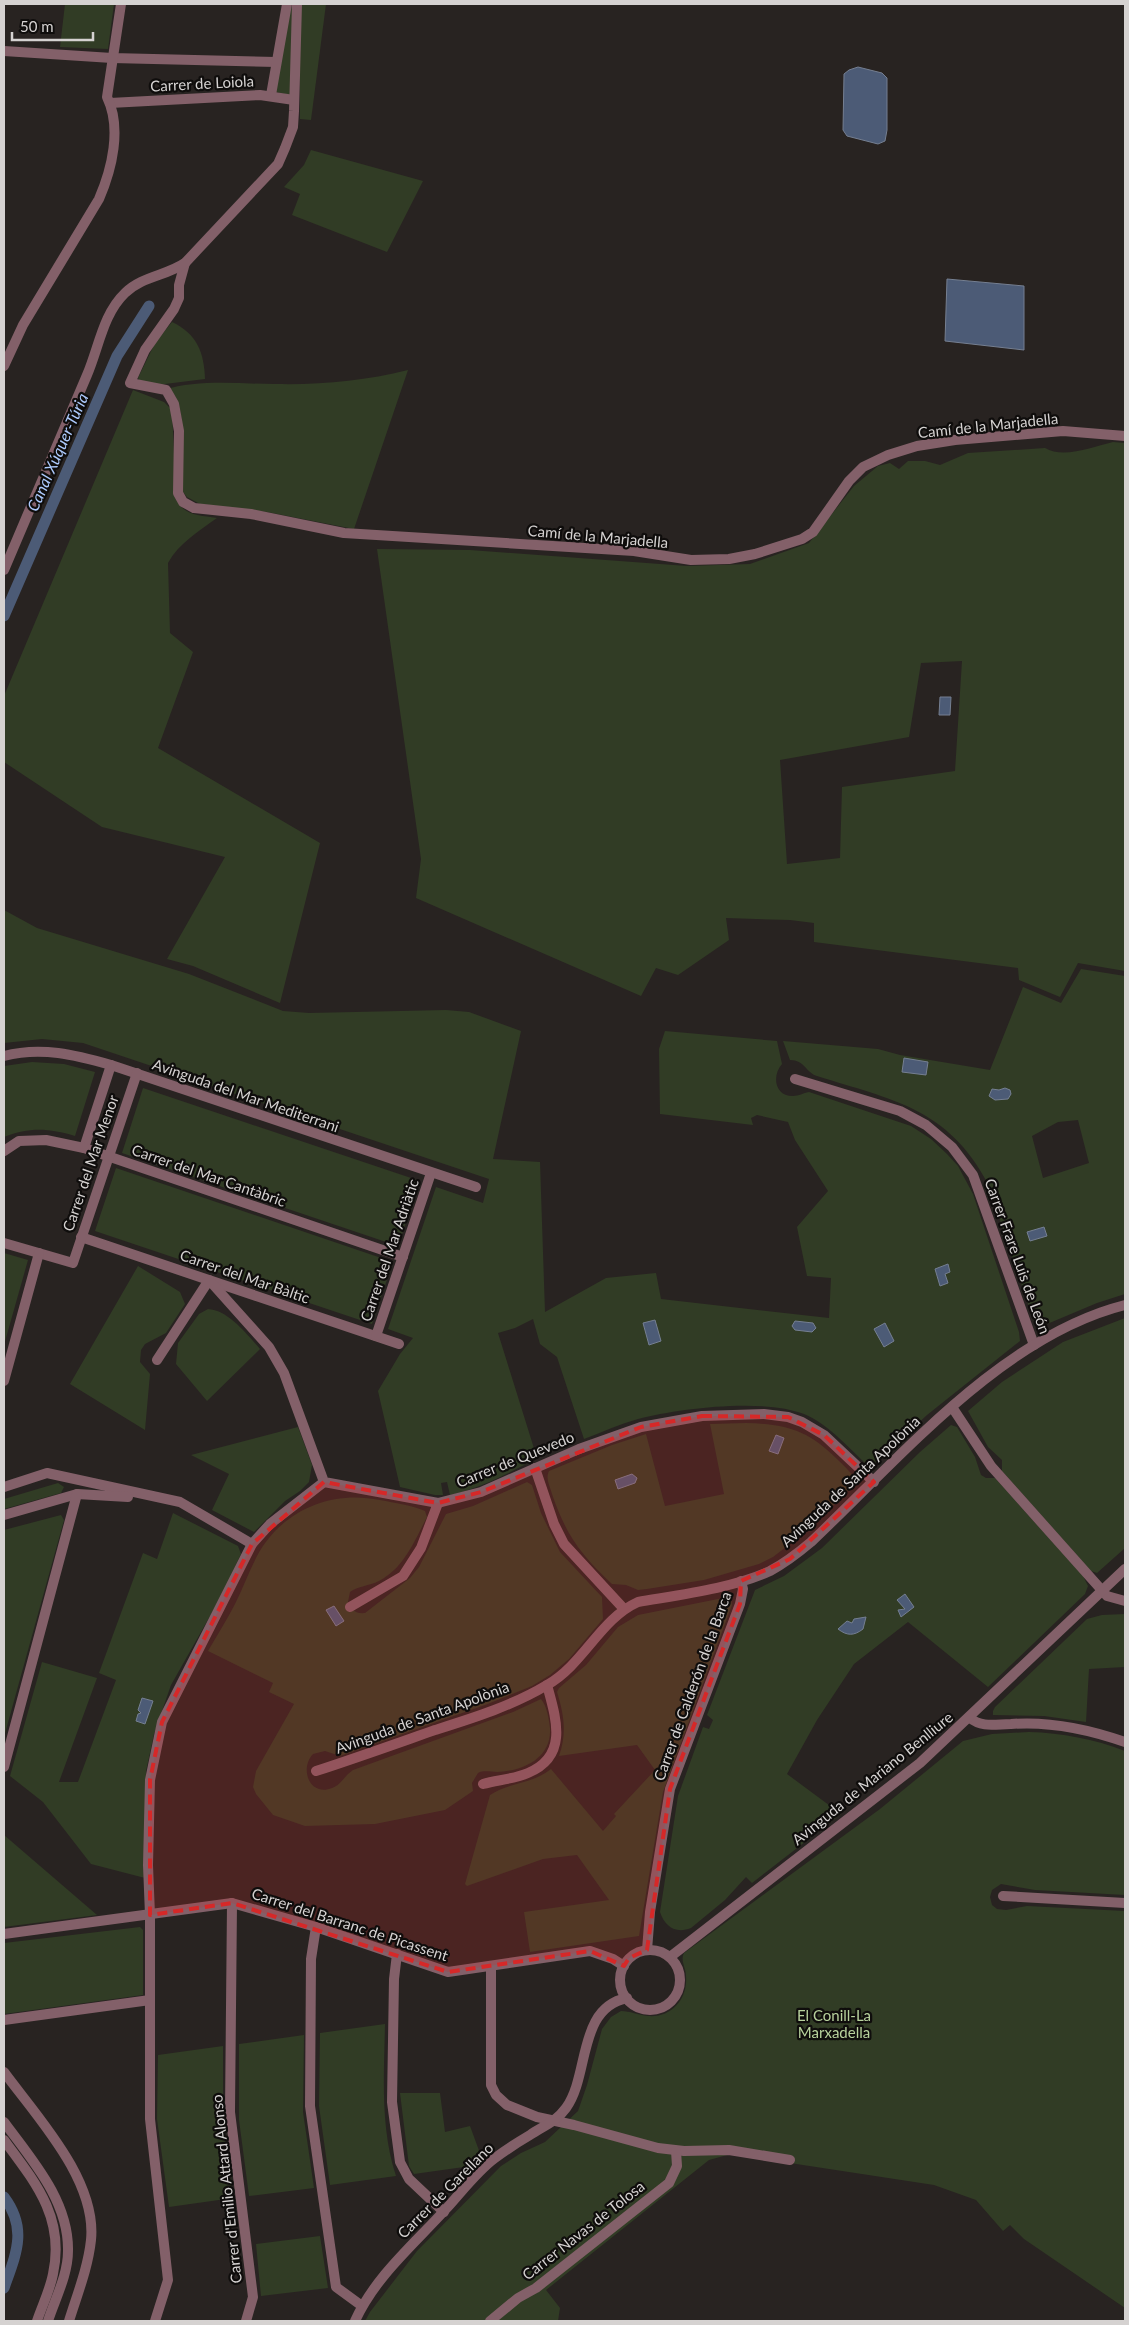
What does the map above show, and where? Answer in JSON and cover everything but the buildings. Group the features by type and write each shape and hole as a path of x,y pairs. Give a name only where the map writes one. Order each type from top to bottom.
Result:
{"street":[{"path":"4,366 23,326 99,199 109,177 114,131 110,103 107,97 121,4"},
{"path":"270,96 287,4"},
{"path":"4,570 89,372 105,323 114,305 125,292 140,281 172,272 186,263 278,164 293,127 298,4"},
{"path":"4,51 112,58 276,62"},
{"name":"Carrer de Loiola","path":"110,103 270,96 294,100"},
{"name":"Camí de la Marjadella","path":"186,263 179,285 179,298 174,309 145,350 130,383 166,390 174,404 179,430 178,493 183,502 194,508 251,514 344,533 634,552 691,560 730,559 755,554 802,539 813,532 849,481 863,467 888,455 917,446 1046,432 1063,431 1125,436"},
{"name":"Avinguda del Mar Mediterrani","path":"4,1056 42,1051 72,1054 137,1073 476,1187"},
{"name":"Carrer del Mar Menor","path":"84,1148 111,1065"},
{"name":"Carrer del Mar Menor","path":"39,1253 73,1263 137,1073"},
{"name":"Carrer Frare Luis de León","path":"795,1078 900,1111 926,1125 952,1147 974,1175 1034,1345"},
{"name":"Carrer del Mar Cantàbric","path":"4,1151 19,1141 46,1140 84,1148 403,1257"},
{"name":"Carrer del Mar Adriàtic","path":"376,1336 431,1173"},
{"name":"Carrer del Mar Bàltic","path":"81,1237 399,1344"},
{"path":"4,1243 39,1253 4,1381"},
{"path":"155,2321 168,2280 150,2119 150,1915 148,1865 150,1780 155,1748 162,1722 252,1544 270,1524 324,1482 284,1373 269,1347 209,1280 157,1360"},
{"name":"Avinguda de Santa Apolònia","path":"316,1771 495,1710 548,1685 574,1666 608,1624 624,1608 638,1602 741,1581 769,1571 811,1542 952,1407 1000,1369 1034,1345 1086,1319 1125,1305"},
{"path":"952,1407 991,1466 1106,1596 1125,1601"},
{"name":"Carrer de Quevedo","path":"324,1482 438,1503 480,1492 579,1449 641,1426 702,1416 764,1414 788,1417 802,1422 824,1436 874,1482"},
{"path":"534,1468 554,1524 564,1544 624,1608"},
{"path":"4,1487 47,1473 180,1502 252,1544"},
{"path":"4,1515 77,1494 156,1498"},
{"path":"4,1766 77,1494"},
{"path":"350,1607 403,1576 421,1548 438,1503"},
{"name":"Avinguda de Mariano Benlliure","path":"670,1957 920,1763 970,1718 1125,1569"},
{"name":"Carrer de Calderón de la Barca","path":"647,1950 650,1912 670,1789 740,1604 741,1581"},
{"path":"482,1784 527,1774 542,1766 550,1756 557,1733 557,1722 548,1685"},
{"path":"970,1718 976,1722 988,1725 1036,1723 1060,1725 1125,1742"},
{"path":"1002,1896 1125,1902"},
{"name":"Carrer del Barranc de Picassent","path":"4,1934 232,1903 316,1927 448,1972 590,1951 613,1959 624,1966"},
{"name":"Carrer d'Emilio Attard Alonso","path":"232,1903 230,2112 253,2297 246,2321"},
{"path":"316,1927 311,1959 310,2106 336,2287 362,2306"},
{"path":"647,1950 663,1953 670,1957 680,1974 677,1994 671,2002 653,2010 634,2005 627,1998 620,1983 624,1966 630,1958 647,1950"},
{"path":"397,1954 394,1979 392,2102 400,2162 409,2179 444,2212"},
{"path":"491,1966 491,2085 496,2095 507,2105 537,2117 676,2151 729,2150 790,2160"},
{"name":"Carrer de Garellano","path":"355,2321 362,2306 388,2270 494,2159 529,2135 555,2121 567,2107 574,2092 595,2022 604,2010 615,2001 627,1998"},
{"path":"4,2020 150,2000"},
{"path":"4,2072 71,2163 87,2200 91,2239 85,2269 69,2321"},
{"path":"4,2122 58,2202 66,2227 68,2252 63,2279 48,2321"},
{"path":"4,2140 49,2206 55,2230 56,2253 53,2276 37,2321"},
{"name":"Carrer Navas de Tolosa","path":"490,2321 518,2298 536,2288 669,2183 677,2166 676,2151"}],"highlighted area":[{"path":"702,1416 788,1417 824,1435 874,1482 790,1559 741,1581 740,1604 670,1789 647,1950 629,1958 624,1966 590,1951 448,1972 232,1903 150,1915 150,1780 162,1722 252,1544 324,1482 438,1503 481,1492 641,1427"}],"green space":[{"path":"65,4 114,4 108,49 60,47"},
{"path":"292,4 297,4 290,95 271,91"},
{"path":"300,4 326,4 311,120 300,119"},
{"path":"311,150 423,181 387,252 292,215 300,194 284,187 304,165"},
{"path":"172,322 188,332 198,345 203,360 205,379 157,385 140,382 138,378 155,343"},
{"path":"408,370 354,529 267,512 200,504 187,497 183,492 182,422 180,409 175,396 164,390 205,383 325,383 358,380"},
{"path":"133,390 164,402 172,410 176,497 182,508 192,514 217,518 184,543 168,563 170,633 193,652 158,748 320,843 280,1003 193,966 167,959 225,857 102,827 4,762 4,696"},
{"path":"1113,442 1125,443 1125,971 1078,963 1060,997 1019,980 1018,968 814,942 814,923 790,920 726,918 729,940 678,975 656,968 641,996 416,898 421,859 377,549 470,550 687,566 750,564 809,543 854,486 878,466 890,463 899,469 908,461 925,461 940,465 968,453 1045,448 1052,451 1069,452","holes":["962,661 955,771 842,787 840,858 787,864 780,760 909,737 921,663"]},
{"path":"4,910 37,928 189,974 283,1011 309,1013 446,1010 469,1012 521,1031 493,1159 540,1162 545,1312 606,1278 656,1273 661,1299 829,1318 831,1278 807,1276 797,1227 828,1191 795,1140 788,1122 757,1115 751,1118 753,1125 660,1114 659,1049 665,1031 777,1041 782,1064 776,1079 782,1093 797,1096 809,1092 911,1126 931,1139 958,1166 973,1194 1019,1332 1020,1341 927,1415 872,1466 866,1464 837,1436 813,1418 787,1409 767,1406 721,1406 676,1411 631,1421 584,1439 557,1357 540,1344 533,1319 515,1328 498,1333 537,1458 484,1484 450,1495 447,1482 441,1483 443,1495 400,1487 378,1391 400,1354 413,1338 388,1329 436,1187 483,1203 489,1179 83,1043 42,1039 4,1043"},
{"path":"1081,969 1125,976 1125,1294 1097,1303 1040,1327 1034,1322 988,1184 972,1159 955,1138 916,1110 870,1092 813,1074 799,1062 790,1060 783,1041 878,1049 900,1055 990,1070 1023,987 1061,1003","holes":["1078,1120 1089,1163 1043,1178 1032,1136 1058,1122"]},
{"path":"32,1062 64,1064 95,1072 75,1136 56,1131 31,1130 4,1137 4,1066"},
{"path":"143,1088 420,1181 398,1246 122,1153"},
{"path":"116,1168 393,1262 372,1324 95,1231"},
{"path":"4,1253 28,1260 4,1345"},
{"path":"138,1266 180,1292 185,1304 166,1333 145,1344 141,1350 140,1362 150,1374 145,1430 70,1384"},
{"path":"208,1309 215,1310 230,1318 260,1349 207,1401 176,1364 178,1343 199,1314"},
{"path":"1125,1318 1125,1548 1097,1573 1091,1571 1002,1471 1002,1460 988,1447 968,1411 1002,1382 1063,1342"},
{"path":"746,1423 785,1427 806,1435 826,1449 849,1471 855,1479 853,1486 807,1531 773,1557 759,1564 704,1580 647,1589 638,1590 626,1585 612,1584 591,1563 569,1533 549,1485 549,1471 612,1445 646,1434 665,1506 724,1494 710,1424"},
{"path":"951,1425 957,1427 975,1457 981,1475 986,1478 995,1478 1083,1576 1088,1586 1085,1594 988,1687 908,1622 854,1664 817,1720 787,1774 841,1814 752,1883 746,1877 725,1900 691,1928 676,1930 672,1928 665,1922 660,1912 678,1796 703,1727 709,1729 713,1720 707,1715 755,1590 784,1576 822,1548 920,1452"},
{"path":"298,1427 312,1465 309,1482 300,1491 285,1501 254,1532 212,1510 229,1474 191,1455"},
{"path":"527,1482 532,1485 541,1513 560,1552 602,1597 603,1619 569,1659 550,1675 532,1686 485,1705 340,1756 325,1751 313,1754 309,1760 307,1774 309,1780 318,1789 332,1788 338,1785 353,1770 513,1712 541,1699 546,1709 550,1728 546,1747 541,1755 526,1766 517,1769 478,1773 472,1783 473,1791 445,1810 375,1824 305,1826 273,1815 256,1794 253,1787 256,1771 294,1704 269,1692 273,1683 208,1651 232,1610 257,1556 267,1540 294,1515 326,1501 362,1498 403,1504 425,1511 427,1517 402,1562 388,1576 350,1592 348,1602 351,1607 356,1612 365,1613 410,1578 419,1567 446,1514 473,1506"},
{"path":"58,1483 64,1487 61,1493 4,1509 4,1499"},
{"path":"173,1513 238,1546 241,1554 223,1593 171,1685 154,1734 146,1771 145,1878 91,1864 43,1802 10,1776 42,1662 97,1678 59,1782 78,1782 116,1680 99,1673 143,1553 157,1559"},
{"path":"61,1515 64,1520 4,1737 4,1530"},
{"path":"728,1597 731,1599 732,1605 663,1792 639,1936 530,1952 524,1912 609,1900 577,1855 543,1859 467,1886 465,1884 490,1795 537,1778 551,1769 603,1831 616,1816 614,1814 655,1770 637,1745 559,1756 564,1732 563,1716 557,1692 559,1688 586,1665 618,1627 638,1615"},
{"path":"1125,1614 1125,1667 1089,1669 1086,1722 1044,1716 993,1715 995,1707 1087,1619 1102,1615"},
{"name":"El Conill-La Marxadella","path":"1029,1732 1078,1737 1125,1751 1125,1895 1035,1890 1001,1884 992,1890 990,1897 992,1905 997,1909 1006,1910 1027,1906 1125,1911 1125,2308 1024,2239 1010,2225 1003,2231 976,2200 934,2185 731,2154 709,2160 546,2290 560,2308 558,2321 365,2321 417,2251 501,2166 521,2153 545,2142 578,2111 602,2029 611,2017 621,2011 656,2016 671,2010 681,1999 686,1984 684,1953 880,1809 963,1741 992,1734"},
{"path":"4,1835 97,1915 4,1927"},
{"path":"140,1927 143,1930 143,1995 4,2014 4,1943"},
{"path":"385,2024 385,2120 387,2139 396,2176 330,2185 319,2106 320,2033"},
{"path":"304,2035 303,2112 314,2188 249,2196 239,2120 239,2044"},
{"path":"223,2046 223,2123 233,2198 169,2207 157,2119 158,2055"},
{"path":"400,2093 440,2093 445,2132 470,2126 481,2156 471,2166 414,2174 409,2166"},
{"path":"320,2236 328,2288 261,2296 256,2244"}],"water":[{"path":"858,67 882,73 887,78 887,130 885,141 878,144 847,136 843,130 844,74"},
{"path":"947,279 1024,286 1024,350 945,341"},
{"path":"940,697 951,697 950,715 939,715"},
{"path":"904,1058 928,1062 926,1075 902,1072"},
{"path":"1005,1088 1010,1090 1011,1094 1008,1099 995,1100 989,1096 992,1089 999,1090"},
{"path":"1044,1227 1047,1236 1030,1241 1027,1232"},
{"path":"948,1264 950,1272 945,1274 948,1283 940,1286 935,1269"},
{"path":"655,1320 661,1341 649,1345 643,1323"},
{"path":"795,1321 813,1323 816,1328 812,1332 795,1330 792,1326"},
{"path":"885,1323 894,1341 884,1347 874,1329"},
{"path":"776,1435 784,1438 778,1454 769,1451"},
{"path":"632,1474 637,1478 635,1483 618,1489 615,1480"},
{"path":"905,1594 914,1607 901,1617 898,1610 905,1609 897,1600"},
{"path":"334,1606 344,1621 336,1626 326,1610"},
{"path":"866,1617 863,1629 857,1633 847,1634 838,1629 847,1621 852,1623 854,1619"},
{"path":"142,1698 153,1701 145,1724 136,1721 138,1714 141,1713 138,1710"}],"waterway":[{"name":"Canal Xúquer-Túria","path":"4,616 117,356 149,306"},
{"name":"Canal Xúquer-Túria","path":"4,2197 16,2220 18,2231 16,2253 4,2288"}]}
